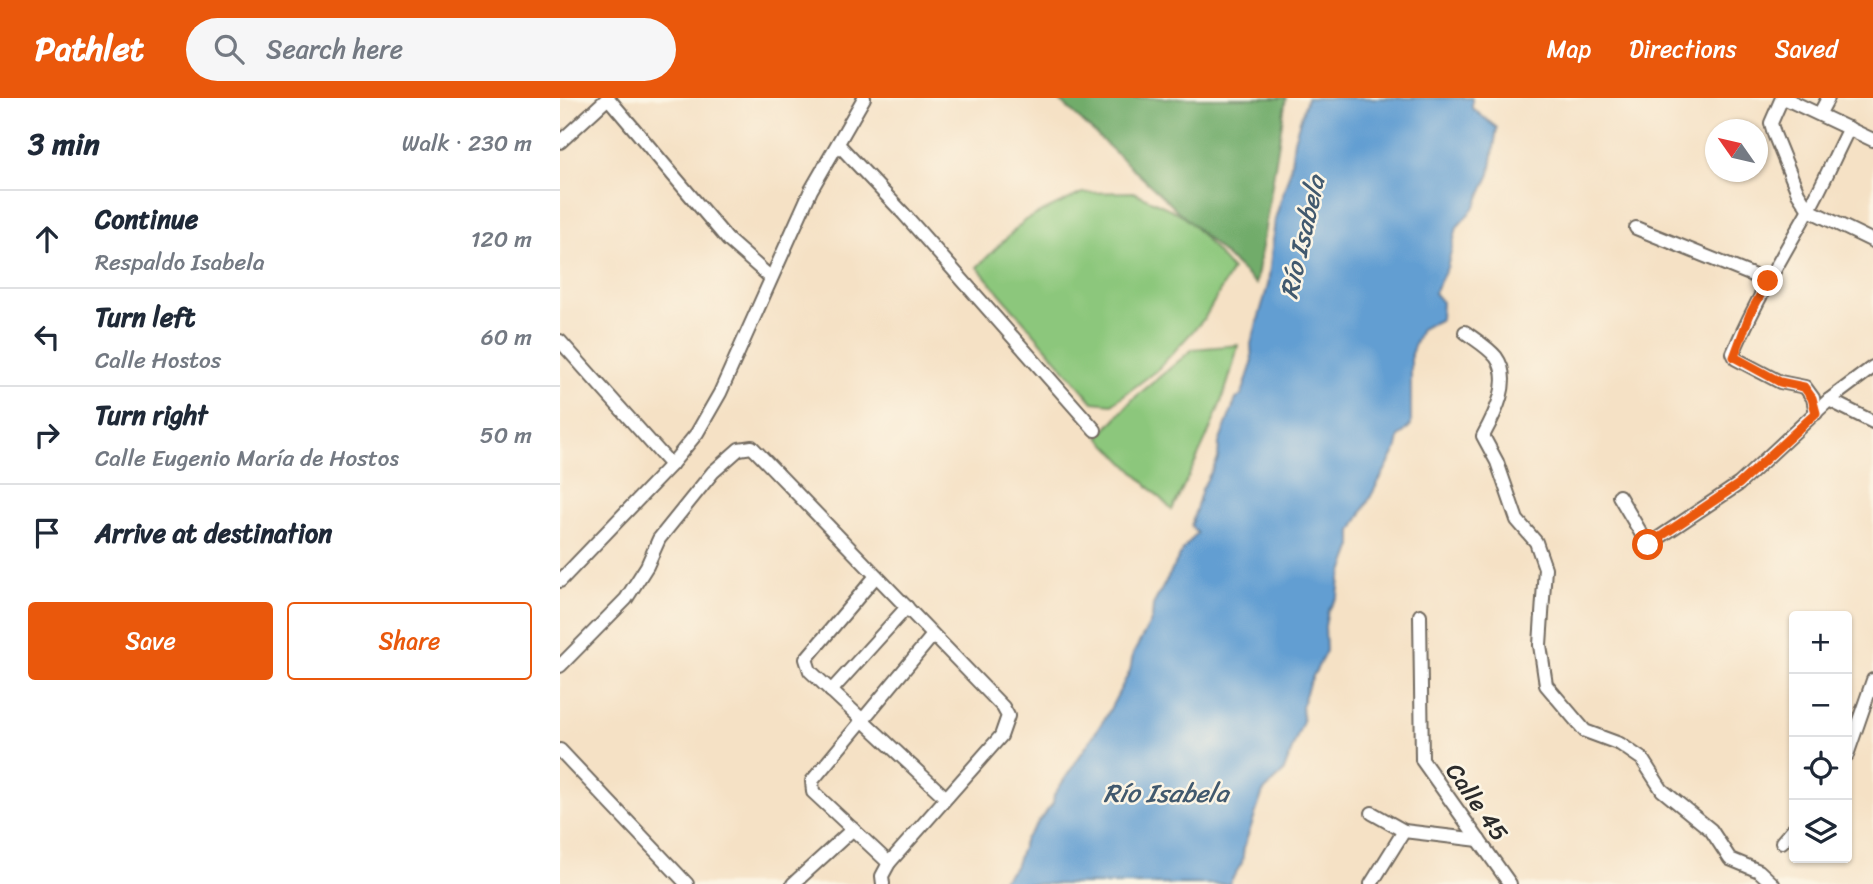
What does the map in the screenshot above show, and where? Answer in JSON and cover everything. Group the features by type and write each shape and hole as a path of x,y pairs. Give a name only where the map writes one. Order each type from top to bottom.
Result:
{"street":[{"path":"560,142 608,98 728,240 770,277"},
{"path":"560,581 671,465 697,433 720,393 811,190 864,98"},
{"path":"1873,140 1783,98 1771,123 1798,193 1809,210 1837,226 1873,241"},
{"path":"1820,113 1828,98"},
{"path":"1816,413 1812,398 1804,387 1780,382 1734,357 1750,314 1809,210 1849,128"},
{"path":"838,144 904,214 1095,430"},
{"path":"1636,228 1768,281"},
{"path":"1465,332 1495,356 1504,374 1496,412 1483,436 1497,462 1517,520 1536,542 1545,568 1540,645 1546,685 1585,731 1620,744 1642,759 1662,790 1711,830 1730,859 1759,871 1773,884"},
{"path":"560,341 671,465"},
{"path":"1619,496 1648,545 1739,484 1829,400 1873,367"},
{"path":"1829,400 1873,422"},
{"path":"560,666 626,599 647,566 659,539 713,472 739,449 752,447 1003,707 1008,716 1001,736 889,863 882,876 883,884"},
{"path":"876,576 806,659 810,671 946,798"},
{"path":"831,691 907,607"},
{"name":"Calle 45","path":"1420,615 1422,760 1510,884"},
{"path":"889,863 813,792 812,781 933,635"},
{"path":"1852,741 1873,680"},
{"path":"560,750 687,884"},
{"path":"1372,813 1404,831 1479,841"},
{"path":"793,884 853,829"},
{"path":"1371,884 1404,831"},
{"path":"1782,842 1789,834"}],"green space":[{"path":"1057,98 1286,98 1256,284"},
{"path":"1133,192 1185,216 1232,270 1204,319 1157,370 1112,404 1093,402 977,267 1025,220 1082,193"},
{"path":"1238,345 1219,408 1172,510 1099,437 1133,399 1193,349"}],"water":[{"name":"Río Isabela","path":"1307,98 1472,98 1472,108 1497,128 1490,174 1475,207 1457,227 1447,268 1434,293 1442,302 1441,319 1421,329 1411,354 1411,425 1399,437 1397,448 1352,531 1352,548 1340,580 1338,596 1328,611 1325,626 1326,651 1309,684 1302,705 1303,721 1283,773 1263,792 1244,847 1242,863 1229,884 998,884 1015,867 1025,839 1053,803 1054,795 1107,715 1130,671 1133,654 1152,619 1153,605 1184,548 1197,533 1191,526 1202,489 1218,459 1219,443 1236,399 1242,394 1252,363 1251,344 1268,285 1275,219 1290,171 1294,140"}],"route":[{"path":"1648,545 1739,484 1816,413 1812,398 1804,387 1780,382 1734,357 1750,314 1768,281"}]}
